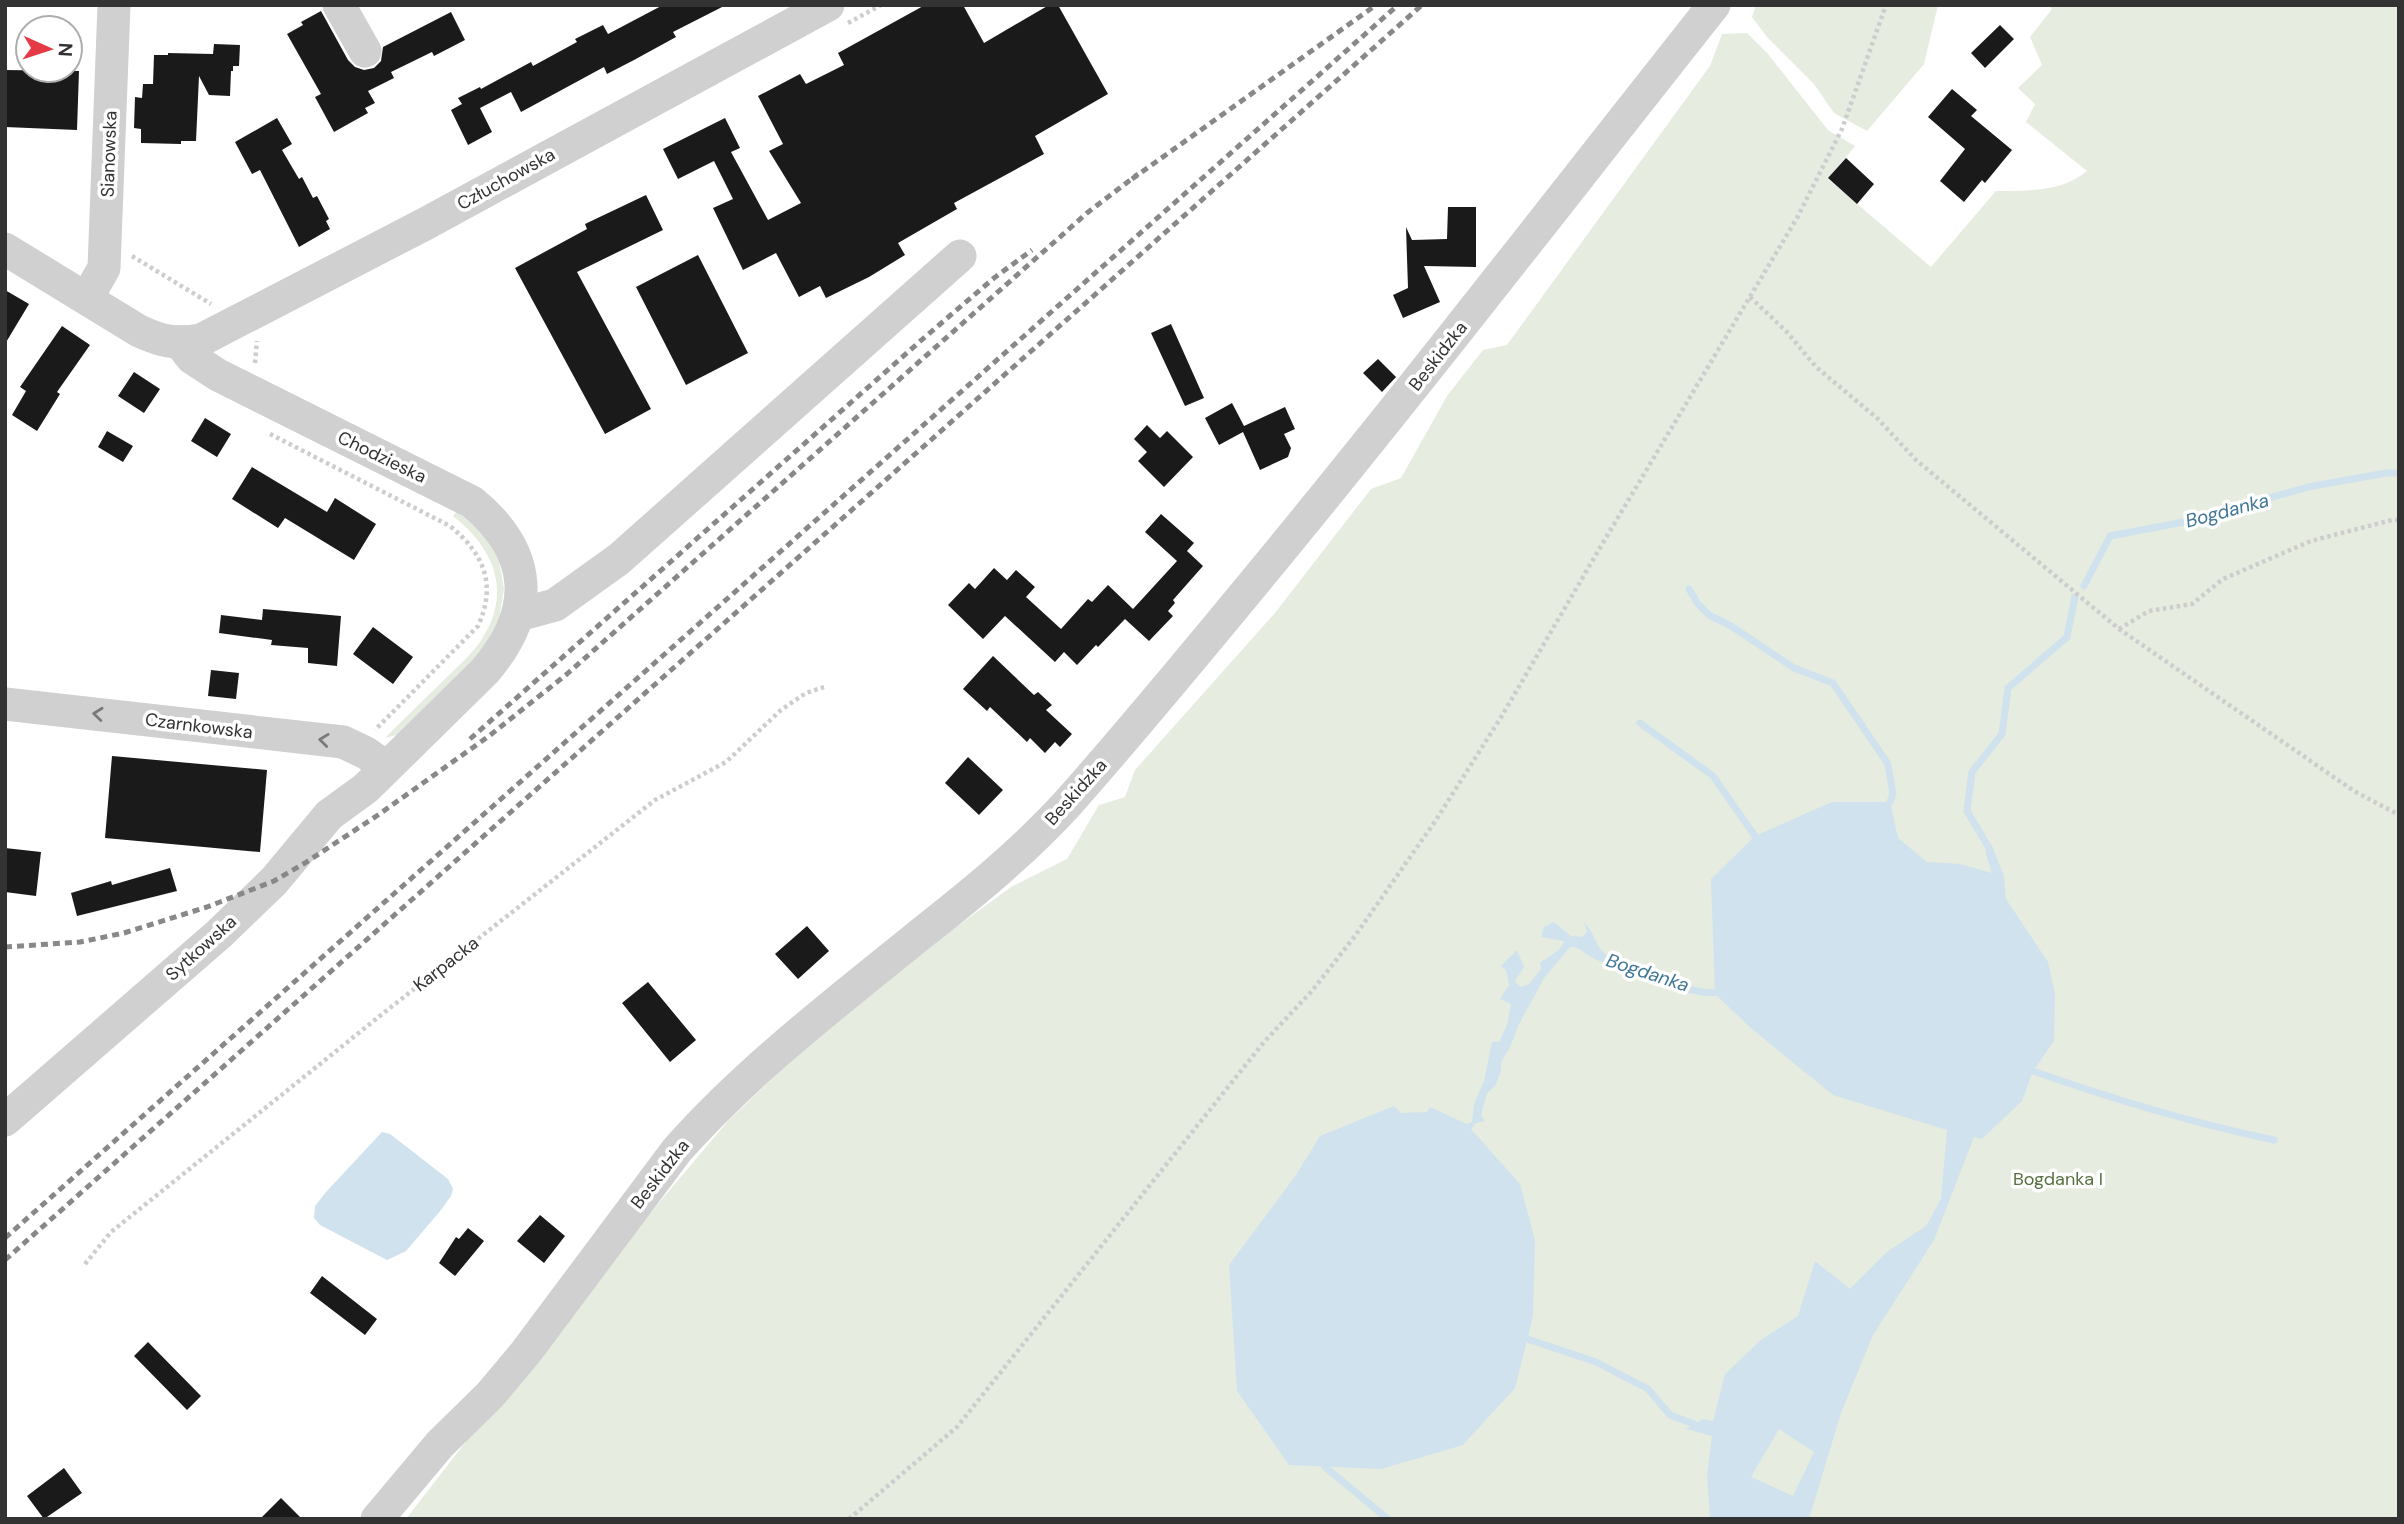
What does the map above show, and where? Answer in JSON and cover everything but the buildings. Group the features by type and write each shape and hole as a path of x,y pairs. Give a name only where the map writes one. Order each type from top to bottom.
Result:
{"street":[{"name":"Sianowska","path":"87,298 104,268 114,5"},
{"path":"339,5 365,51"},
{"name":"Człuchowska","path":"180,344 201,340 245,319 828,5"},
{"name":"Beskidzka","path":"377,1519 440,1444 490,1395 526,1352 677,1150 696,1129 736,1088 785,1046 1005,865 1066,804 1193,656 1427,371 1714,5"},
{"name":"Chodzieska","path":"5,249 139,331 161,341 180,344 192,358 218,375 455,493 485,513 497,526 514,553 521,582 499,614 502,651 485,671 372,758"},
{"path":"499,614 555,605 619,559 960,256"},
{"name":"Czarnkowska","path":"5,704 343,743 372,758"},
{"name":"Sytkowska","path":"5,1121 219,934 274,881 329,815 366,788 372,758"}],"path":[{"path":"849,1519 957,1427 1264,1042 1311,992 1355,936 1436,820 1503,714 1797,218 1842,130 1886,5"},
{"path":"105,245 124,251 212,305"},
{"path":"1750,296 1786,331 1816,367 1877,418 1916,460 2119,629 2354,791 2399,815"},
{"path":"245,319 258,335 253,379 248,390"},
{"path":"263,430 450,526 466,539 480,557 483,566 488,585 485,611 478,626 369,736 372,758"},
{"path":"453,520 469,535"},
{"path":"2119,629 2149,611 2192,604 2223,579 2311,541 2399,520"},
{"path":"493,578 493,589"},
{"name":"Karpacka","path":"85,1264 111,1232 562,872 655,800 726,762 781,710 806,693 824,687"}],"green space":[{"path":"1756,5 1938,5 1924,64 1867,131 1834,113 1814,84 1767,37 1752,17"},
{"name":"Bogdanka I","path":"2048,5 2399,5 2399,1519 406,1519 560,1320 728,1121 849,1005 1011,887 1067,859 1099,805 1125,797 1135,770 1275,613 1371,489 1401,478 1447,396 1483,350 1507,345 1710,66 1722,34 1747,33 1768,54 1828,130 1855,146 1828,179 1931,267 1996,191 2055,187 2087,171 2026,122 2035,104 2018,88 2042,65 2030,37 2052,9"},
{"path":"457,511 484,534 499,560 504,589 499,619 481,653 404,733 385,738 476,648 496,607 495,573 489,558 468,529 453,516"}],"water":[{"path":"1832,802 1890,802 1898,838 1927,862 1960,864 1992,873 1985,851 1992,846 2004,876 2006,899 2048,962 2055,994 2054,1041 2033,1071 2022,1101 1982,1139 1974,1137 1934,1240 1873,1335 1841,1413 1809,1519 1710,1519 1707,1475 1712,1436 1686,1429 1703,1419 1713,1421 1725,1374 1762,1339 1798,1316 1815,1261 1850,1289 1887,1252 1926,1226 1941,1199 1947,1130 1833,1095 1752,1029 1715,994 1711,879 1755,836","holes":["1779,1429 1814,1452 1793,1496 1751,1477"]},
{"path":"1554,922 1571,936 1582,937 1587,932 1584,923 1606,955 1634,969 1631,976 1578,948 1570,947 1544,978 1518,1026 1501,1062 1501,1071 1495,1086 1487,1093 1481,1115 1485,1121 1476,1123 1471,1129 1520,1184 1535,1240 1533,1316 1515,1388 1463,1445 1381,1469 1289,1465 1237,1391 1229,1265 1296,1175 1320,1136 1394,1106 1401,1113 1427,1112 1430,1107 1467,1124 1472,1122 1474,1104 1484,1081 1492,1042 1499,1042 1507,1025 1511,1004 1500,999 1509,985 1506,970 1501,966 1517,950 1524,967 1515,981 1520,987 1529,984 1541,969 1540,963 1557,951 1564,941 1541,937 1544,927"},
{"path":"382,1132 390,1134 448,1179 453,1189 441,1210 406,1251 387,1260 320,1225 314,1218 315,1206 326,1192"}],"waterway":[{"name":"Bogdanka","path":"2084,586 2110,536 2189,521 2308,487 2399,473"},
{"path":"1689,589 1709,615 1731,626 1794,668 1833,683 1888,764 1893,794 1890,802"},
{"name":"Bogdanka","path":"1991,855 1967,811 1972,772 2002,734 2008,688 2067,637 2075,597"},
{"path":"1640,723 1713,776 1755,836"},
{"name":"Bogdanka","path":"1627,969 1703,992 1723,991"},
{"path":"2033,1071 2152,1110 2274,1140"},
{"path":"1527,1339 1596,1362 1648,1389 1670,1415 1694,1424"},
{"name":"Bogdanka","path":"1327,1461 1325,1467 1388,1519"}],"railway":[{"path":"1132,179 1376,5"},
{"path":"5,1238 1398,5"},
{"path":"5,1260 1422,5"},
{"path":"5,947 80,942 124,933 207,907 274,881 378,815 489,736 567,674 1087,213 1138,174"},
{"path":"470,739 925,337 994,278 1032,250"}]}
